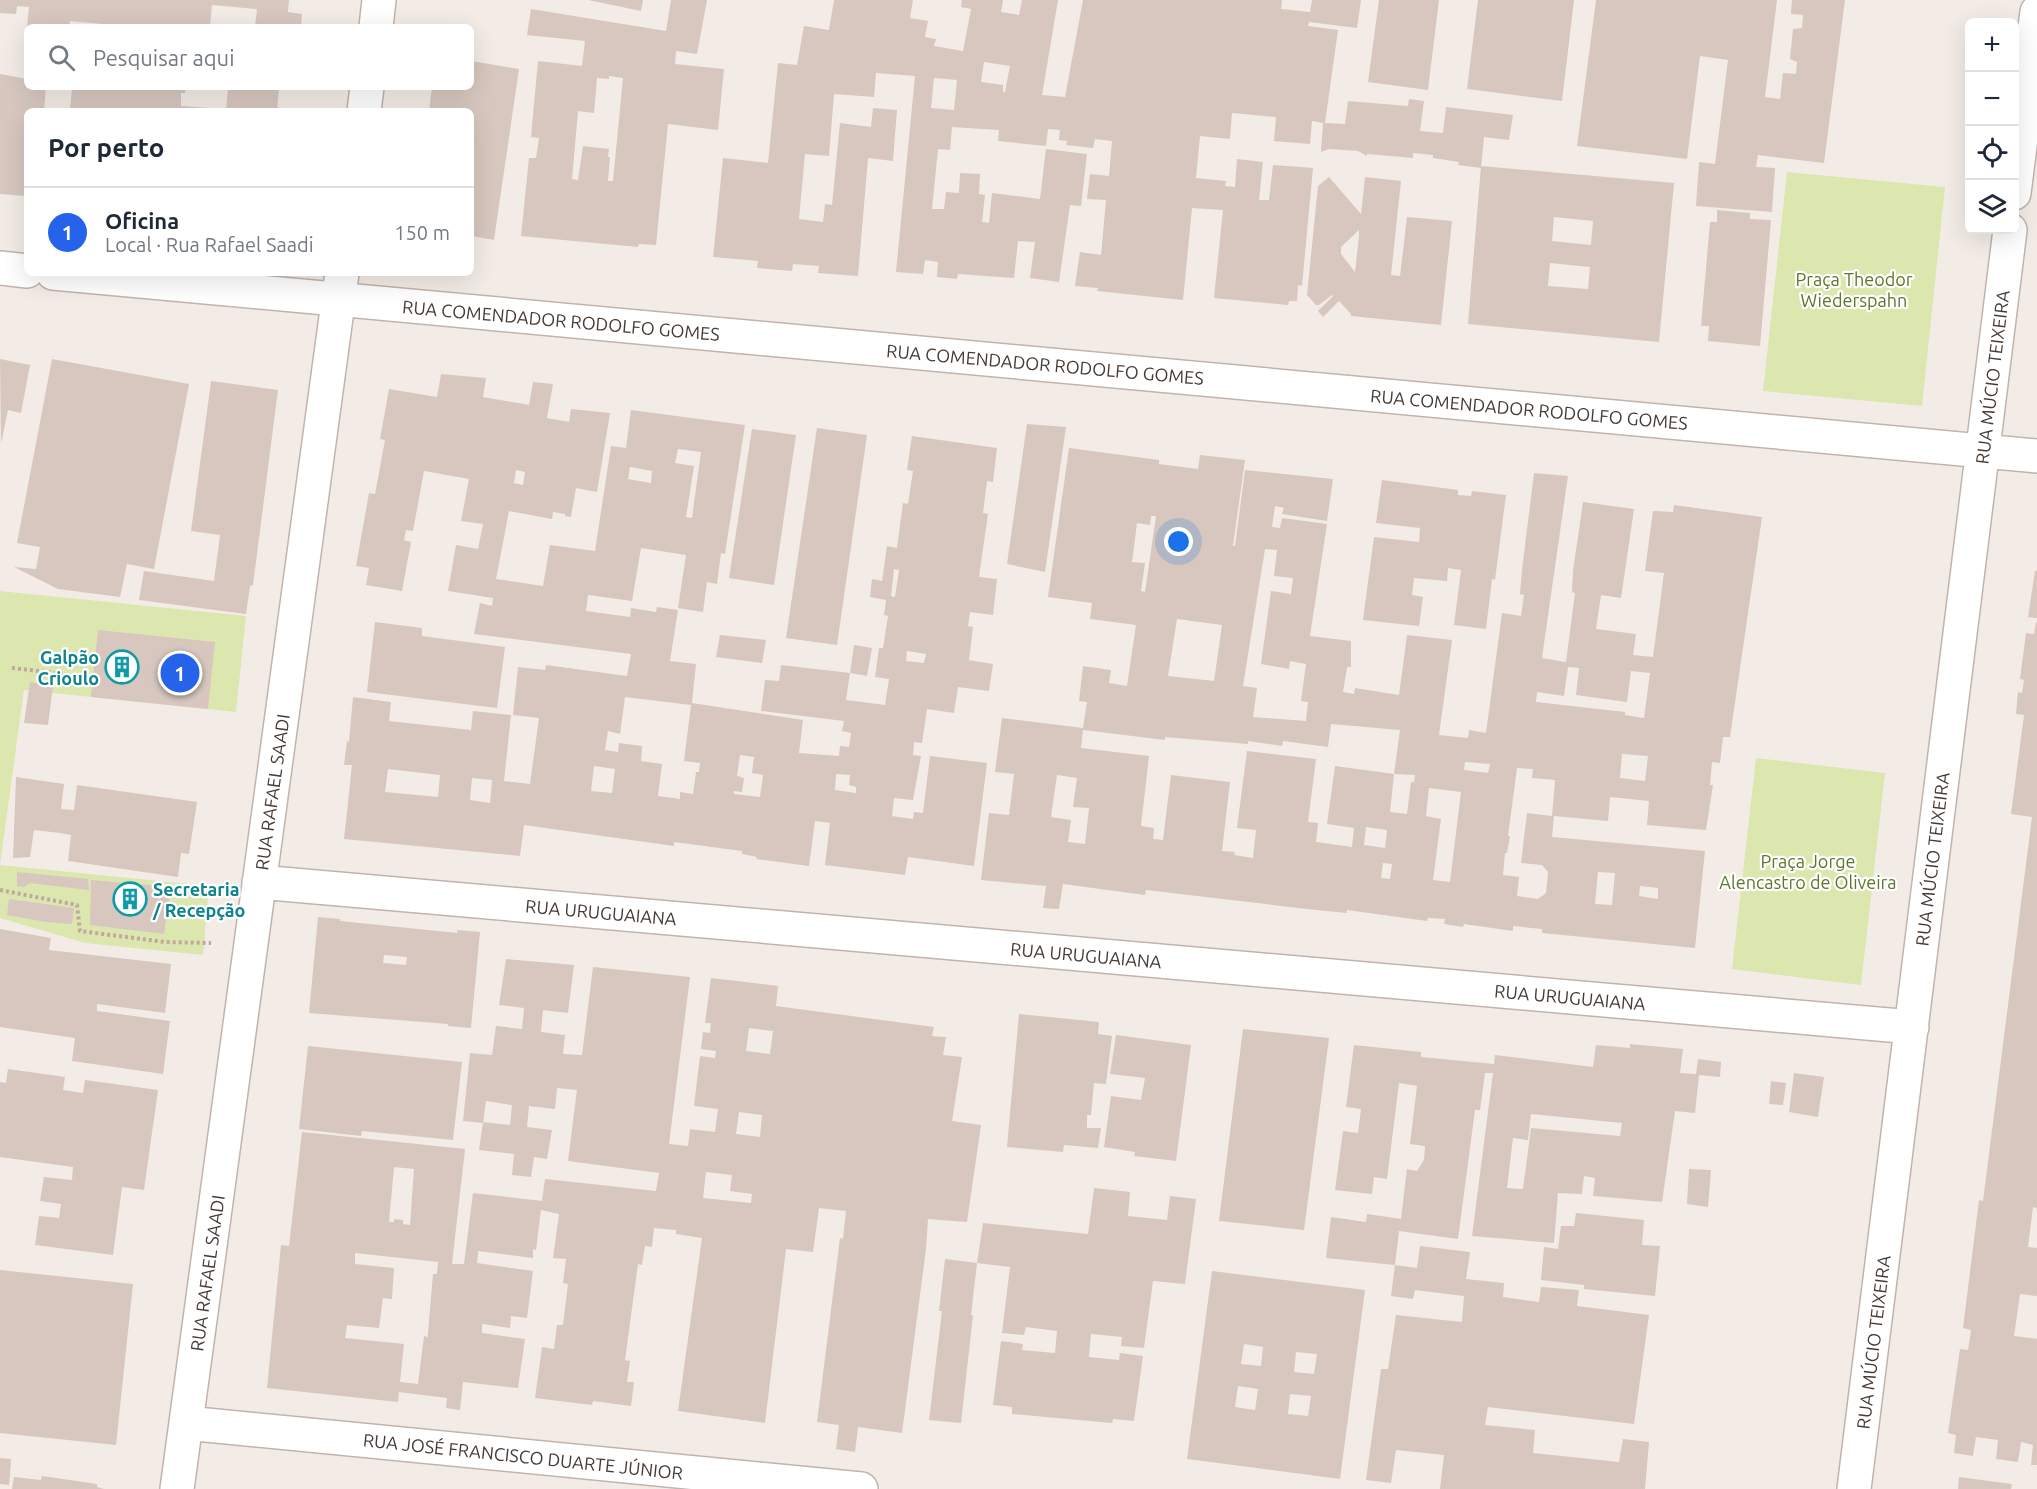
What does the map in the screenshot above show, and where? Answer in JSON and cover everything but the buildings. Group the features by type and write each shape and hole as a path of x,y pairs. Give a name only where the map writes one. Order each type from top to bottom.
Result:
{"street":[{"path":"376,24 379,0"},
{"path":"2016,180 2037,12"},
{"path":"364,108 368,90"},
{"name":"RUA MÚCIO TEIXEIRA","path":"1854,1489 2010,234"},
{"path":"0,268 24,271"},
{"name":"RUA COMENDADOR RODOLFO GOMES","path":"119,276 340,286 2037,456"},
{"name":"RUA RAFAEL SAADI","path":"177,1489 340,286"},
{"name":"RUA URUGUAIANA","path":"260,882 1912,1027"},
{"name":"RUA JOSÉ FRANCISCO DUARTE JÚNIOR","path":"186,1423 861,1489"}],"path":[{"path":"12,668 66,674"},
{"path":"0,890 77,905 80,931 165,942 204,942 251,946"}],"green space":[{"name":"Praça Theodor Wiederspahn","path":"1787,172 1945,187 1922,406 1763,391"},
{"path":"0,591 246,616 236,712 24,690 0,865"},
{"name":"Praça Jorge Alencastro de Oliveira","path":"1756,758 1885,773 1861,985 1732,969"},
{"path":"0,865 209,886 203,955 85,943 0,918"}],"place":[{"name":"Galpão Crioulo","path":"122,667"},
{"name":"Oficina","path":"180,673"},
{"name":"Secretaria / Recepção","path":"130,899"}]}
